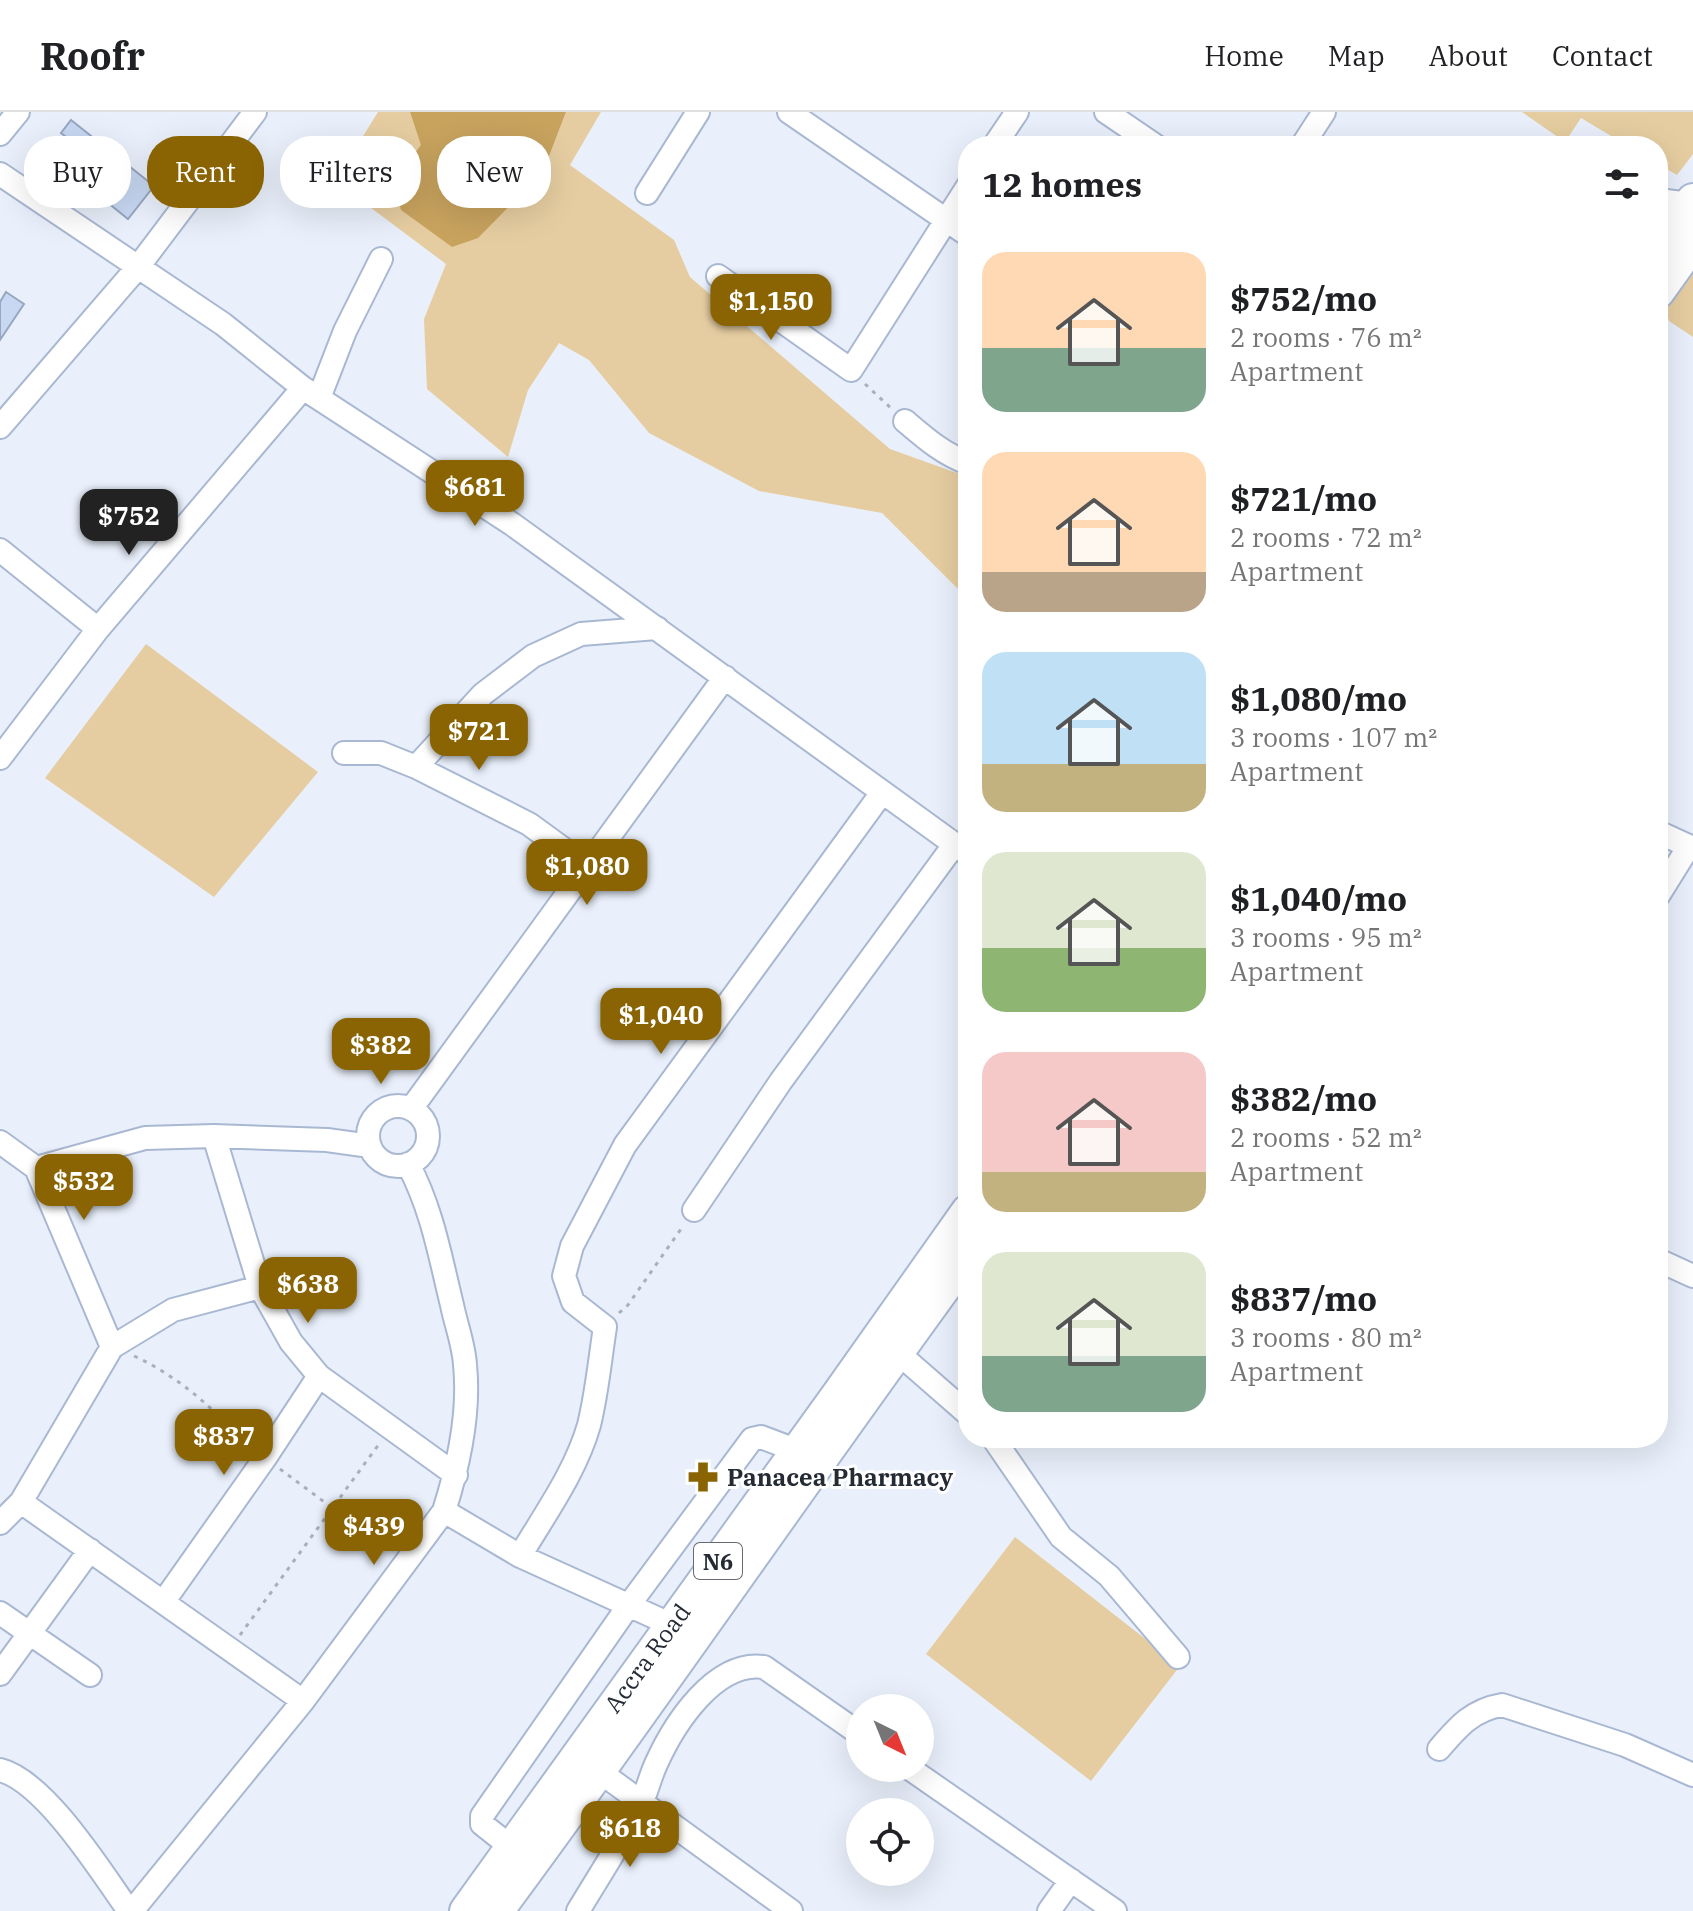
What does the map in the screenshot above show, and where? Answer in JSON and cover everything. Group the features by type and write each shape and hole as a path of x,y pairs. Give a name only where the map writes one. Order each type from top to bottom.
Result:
{"highway":[{"path":"1668,234 1692,202"},
{"path":"1668,278 1693,243"},
{"name":"Accra Road","path":"466,1911 511,1847 684,1630 798,1451 958,1225"},
{"name":"N6","path":"497,1911 600,1772 684,1630 958,1269"}],"street":[{"path":"0,134 18,112"},
{"path":"0,427 138,267 255,112"},
{"path":"647,193 698,112"},
{"path":"789,112 958,228"},
{"path":"1001,136 1017,112"},
{"path":"1106,112 1141,136"},
{"path":"1308,136 1324,112"},
{"path":"0,174 223,324 311,393 512,524 958,848"},
{"path":"718,276 851,370 958,201"},
{"path":"1668,201 1692,202"},
{"path":"2,749 98,629 311,393 381,259"},
{"path":"905,421 932,444 958,459"},
{"path":"0,550 98,629"},
{"path":"416,767 483,694 533,656 581,634 657,628"},
{"path":"411,1109 725,677"},
{"path":"344,753 381,753 416,767 529,824 588,867"},
{"path":"520,1556 565,1481 589,1426 605,1327 573,1302 564,1276 572,1246 625,1145 881,794"},
{"path":"1668,837 1691,847 1668,881"},
{"path":"694,1210 781,1081 958,854"},
{"path":"400,1106 411,1109 421,1116 427,1126 425,1149 408,1164 397,1166 385,1163 370,1146 368,1134 371,1123 388,1108 400,1106"},
{"path":"36,1168 145,1138 214,1136 327,1140 370,1146"},
{"path":"214,1136 260,1287 291,1342 319,1376 456,1475"},
{"path":"0,1142 36,1168 112,1347"},
{"path":"0,1770 11,1772 45,1800 131,1911 303,1701 444,1511 456,1475 463,1434 465,1365 433,1222 423,1192 408,1164"},
{"path":"1668,1265 1693,1276"},
{"path":"0,1523 21,1502 112,1347 173,1310 260,1287"},
{"path":"897,1352 958,1405"},
{"path":"164,1601 319,1376"},
{"path":"511,1847 482,1824 482,1816 629,1605 752,1439 761,1437 798,1451"},
{"path":"1000,1448 1061,1537 1109,1576 1178,1657"},
{"path":"21,1502 303,1701"},
{"path":"444,1511 520,1556 684,1630"},
{"path":"0,1674 90,1550"},
{"path":"0,1613 90,1675"},
{"path":"578,1911 641,1803 656,1762 682,1720 713,1682 748,1665 764,1667 846,1724"},
{"path":"1439,1749 1471,1715 1502,1705 1625,1745 1693,1775"},
{"path":"600,1772 791,1911"},
{"path":"929,1782 1115,1911"},
{"path":"1049,1911 1071,1880"}],"path":[{"path":"851,370 905,421"},
{"path":"605,1327 628,1305 694,1210"},
{"path":"112,1347 158,1367 197,1394 264,1459 405,1563"},
{"path":"230,1649 391,1428"}],"shaded area":[{"path":"378,112 410,112 419,136 363,136"},
{"path":"410,112 566,112 551,151 551,136 437,136 437,208 508,208 478,238 452,247 401,210 421,208 421,136 418,136"},
{"path":"566,112 601,112 570,165 674,240 690,277 890,449 958,473 958,589 882,513 759,491 649,433 589,360 559,343 528,390 508,457 427,389 424,319 446,264 371,208 421,208 421,142 437,148 437,208 551,208 551,151"},
{"path":"1522,112 1693,112 1693,154 1677,175 1668,170 1668,136 1611,136 1581,118 1569,136 1556,136"},
{"path":"1693,272 1693,337 1669,321 1668,307"},
{"path":"146,644 318,772 214,897 45,778"},
{"path":"1015,1537 1180,1666 1091,1781 926,1654"}],"building":[{"path":"71,120 91,136 65,136 61,133"},
{"path":"131,168 147,180 147,195 128,219 114,208 131,208"},
{"path":"6,292 24,304 0,340 0,302"}],"place":[{"name":"Panacea Pharmacy","path":"703,1477"}]}
